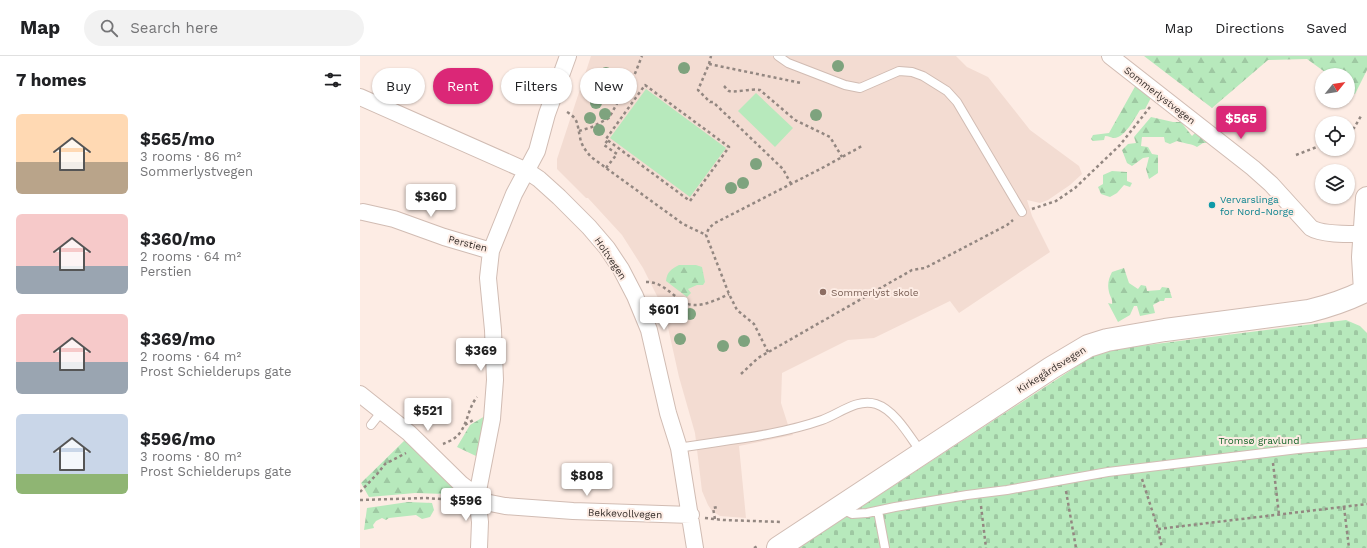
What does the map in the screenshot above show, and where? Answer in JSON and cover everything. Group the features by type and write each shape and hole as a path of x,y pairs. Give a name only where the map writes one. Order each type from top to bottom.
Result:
{"street":[{"name":"Perstien","path":"363,212 394,219 444,237 491,251 514,194 538,151 547,114 568,56"},
{"name":"Sommerlystvegen","path":"1110,56 1220,141 1271,184 1311,228 1323,232 1365,234"},
{"name":"Holtvegen","path":"360,97 527,171 539,179 559,197 589,227 607,248 621,269 635,296 649,330 668,413 679,448 684,487 691,515 696,548"},
{"path":"1366,293 1363,275 1367,198"},
{"path":"479,548 480,522 478,496 494,406 495,358 488,278 491,251"},
{"name":"Kirkegårdsvegen","path":"778,548 1051,368 1094,343 1165,330 1309,311 1336,304 1366,293"},
{"name":"Bekkevollvegen","path":"360,394 409,433 461,484 485,502 505,506 573,511 691,515"}],"lane":[{"path":"778,56 788,63 845,85 860,88 899,71 912,72 923,76 948,91 957,102 1022,212"},
{"path":"679,448 771,433 822,420 863,403 876,404 892,414 922,453"},
{"path":"372,425 382,411"},
{"path":"839,507 852,514 867,513 895,507 1007,490 1108,472 1272,452 1367,443"},
{"path":"878,511 885,548"}],"path":[{"path":"579,131 592,127 609,118 620,98 632,81 642,56"},
{"path":"711,56 698,90 710,102 713,102 783,168 791,184"},
{"path":"709,64 804,84"},
{"path":"606,168 617,154 604,145 608,140 606,139 645,85 729,147 690,200 608,140"},
{"path":"724,86 729,91 734,92 741,90 760,90 795,120 830,138 842,157"},
{"path":"741,374 758,358 912,270 925,268 1007,225 1022,212 1056,201 1075,188 1120,145 1159,95"},
{"path":"567,112 573,116 577,122 580,138 591,156 682,224 706,235"},
{"path":"1355,126 1361,116"},
{"path":"768,352 754,324 737,310 729,294 709,247 706,235 709,228 715,222 862,146"},
{"path":"1296,155 1315,148"},
{"path":"644,282 657,283 677,297 694,306 703,305 729,294"},
{"path":"360,492 378,474 385,464 405,453 426,450 454,438 461,431"},
{"path":"1272,452 1279,515"},
{"path":"1139,469 1158,529 1162,548"},
{"path":"1064,479 1076,548"},
{"path":"980,493 986,548"},
{"path":"360,500 426,498 464,500 478,496"},
{"path":"1158,529 1367,504"},
{"path":"1344,507 1349,548"},
{"path":"714,519 713,508 718,508"},
{"path":"691,515 714,519 788,522 805,529"}],"shaded area":[{"name":"Sommerlyst skole","path":"591,56 956,56 967,67 988,77 1030,130 1079,166 1082,174 1070,185 1048,200 1040,203 1027,200 1032,216 1050,252 959,313 950,301 874,338 848,340 782,373 781,403 793,435 739,446 746,518 720,516 712,511 702,491 695,433 679,377 667,323 658,298 643,268 622,235 588,198 586,198 557,169 557,159 580,89 580,104 637,104 637,68 587,68"}],"green space":[{"path":"1144,56 1367,56 1367,70 1355,94 1355,68 1319,68 1307,59 1268,60 1212,108"},
{"path":"1137,83 1152,96 1145,109 1140,110 1129,127 1119,137 1114,138 1105,136 1104,140 1093,141 1091,139 1093,135 1109,133"},
{"path":"646,89 726,148 690,197 610,138 635,104 637,104 637,101"},
{"path":"756,93 793,128 775,147 738,111"},
{"path":"1151,117 1173,122 1181,122 1192,136 1195,133 1208,138 1207,143 1203,143 1197,147 1177,141 1170,144 1165,142 1164,137 1142,137 1141,146 1148,147 1152,154 1158,155 1158,173 1149,179 1146,169 1149,157 1143,158 1132,166 1127,163 1122,150 1128,144 1136,143 1134,137"},
{"path":"1112,171 1127,172 1127,181 1132,183 1130,187 1124,185 1117,193 1110,197 1101,194 1098,187 1103,184 1103,175"},
{"path":"679,265 696,265 702,267 705,282 703,285 697,285 688,289 691,293 687,297 666,281 667,275 670,271"},
{"path":"1124,268 1129,283 1138,289 1141,285 1146,286 1147,291 1160,290 1162,287 1169,288 1172,298 1165,298 1164,301 1160,301 1153,305 1155,313 1140,316 1137,306 1134,306 1130,315 1118,322 1108,303 1112,304 1108,284 1112,272"},
{"name":"Tromsø gravlund","path":"1346,320 1360,326 1367,333 1367,548 798,548 1091,357 1103,352 1116,349"},
{"path":"485,416 484,442 476,456 457,447 470,425"},
{"path":"405,440 460,491 445,494 415,493 369,497 361,483"},
{"path":"408,502 432,503 434,510 430,517 422,519 416,515 389,518 386,520 382,518 376,521 373,525 374,528 364,530 367,508"}],"place":[{"name":"Vervarslinga for Nord-Norge","path":"1212,205"},
{"name":"Sommerlyst skole","path":"823,292"}]}
